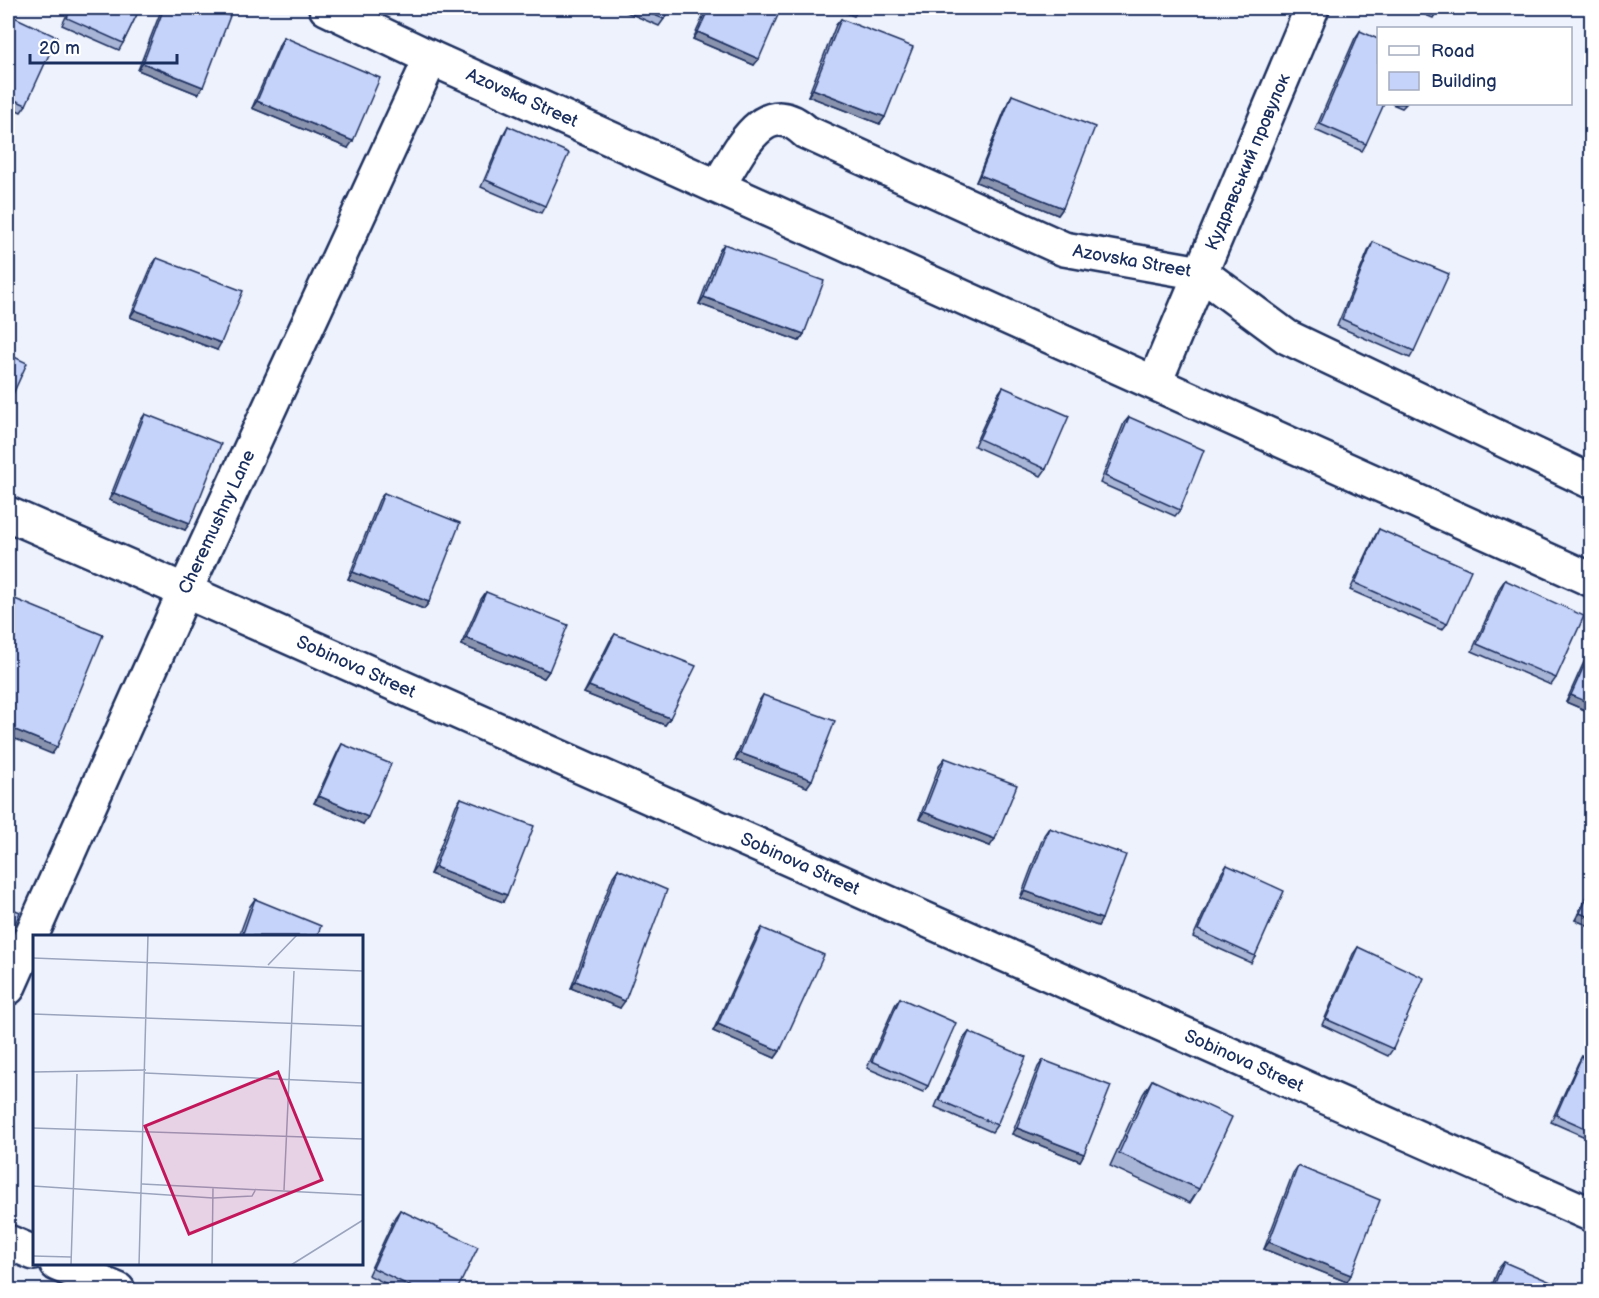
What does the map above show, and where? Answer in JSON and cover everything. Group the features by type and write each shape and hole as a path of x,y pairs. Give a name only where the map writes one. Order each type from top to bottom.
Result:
{"street":[{"name":"Azovska Street","path":"326,8 431,58 1592,580"},
{"name":"Кудрявський провулок","path":"1155,382 1312,8"},
{"name":"Cheremushny Lane","path":"8,988 185,591 431,58"},
{"name":"Azovska Street","path":"718,186 754,130 764,122 787,119 798,124 806,132 1064,249 1201,273 1287,337 1592,482"},
{"name":"Sobinova Street","path":"8,514 1592,1215"},
{"path":"8,1242 33,1253"},
{"path":"62,1265 118,1290"}],"building":[{"path":"72,8 140,8 123,43 67,18"},
{"path":"164,8 207,8 230,16 203,87 143,63"},
{"path":"637,8 669,8 664,19"},
{"path":"709,8 781,8 759,59 698,32"},
{"path":"10,15 57,37 26,105 8,97 8,21"},
{"path":"841,19 913,47 885,117 813,89"},
{"path":"1360,31 1377,39 1377,105 1384,105 1366,144 1320,124"},
{"path":"284,37 380,78 353,141 257,101"},
{"path":"1012,95 1095,127 1063,208 980,175"},
{"path":"508,126 569,153 545,206 486,180"},
{"path":"1373,242 1449,274 1414,351 1342,319"},
{"path":"724,244 824,281 804,334 704,297"},
{"path":"157,258 243,291 221,343 135,310"},
{"path":"8,354 27,363 8,405"},
{"path":"1003,387 1069,416 1046,469 979,439"},
{"path":"145,414 221,444 190,523 114,493"},
{"path":"1129,417 1204,450 1180,510 1105,476"},
{"path":"384,493 460,523 429,602 353,572"},
{"path":"1379,529 1471,570 1447,624 1355,583"},
{"path":"1505,580 1584,616 1556,678 1477,644"},
{"path":"486,592 568,625 549,671 466,638"},
{"path":"10,597 103,635 57,747 8,727 8,602"},
{"path":"615,634 696,666 670,718 589,686"},
{"path":"1592,648 1592,704 1571,695"},
{"path":"763,695 835,721 812,780 740,753"},
{"path":"342,744 391,764 368,817 319,796"},
{"path":"945,758 1017,785 995,839 924,812"},
{"path":"461,798 534,826 507,895 435,867"},
{"path":"1049,828 1126,855 1102,919 1025,891"},
{"path":"1227,865 1284,891 1255,956 1198,930"},
{"path":"618,869 667,890 625,1001 576,981"},
{"path":"1592,887 1592,918 1580,913"},
{"path":"255,899 321,926 317,935 242,935"},
{"path":"8,907 20,912 8,940"},
{"path":"762,928 824,955 780,1051 718,1024"},
{"path":"1358,947 1424,978 1393,1049 1326,1019"},
{"path":"900,998 956,1023 928,1086 872,1061"},
{"path":"969,1032 1026,1057 997,1125 939,1100"},
{"path":"1582,1056 1592,1060 1592,1131 1556,1115"},
{"path":"1043,1060 1111,1086 1084,1154 1017,1128"},
{"path":"1152,1080 1232,1117 1199,1189 1119,1153"},
{"path":"1298,1166 1380,1200 1351,1275 1269,1242"},
{"path":"400,1210 478,1247 457,1290 418,1290 373,1268"},
{"path":"1504,1262 1560,1286 1558,1290 1492,1290"}]}
